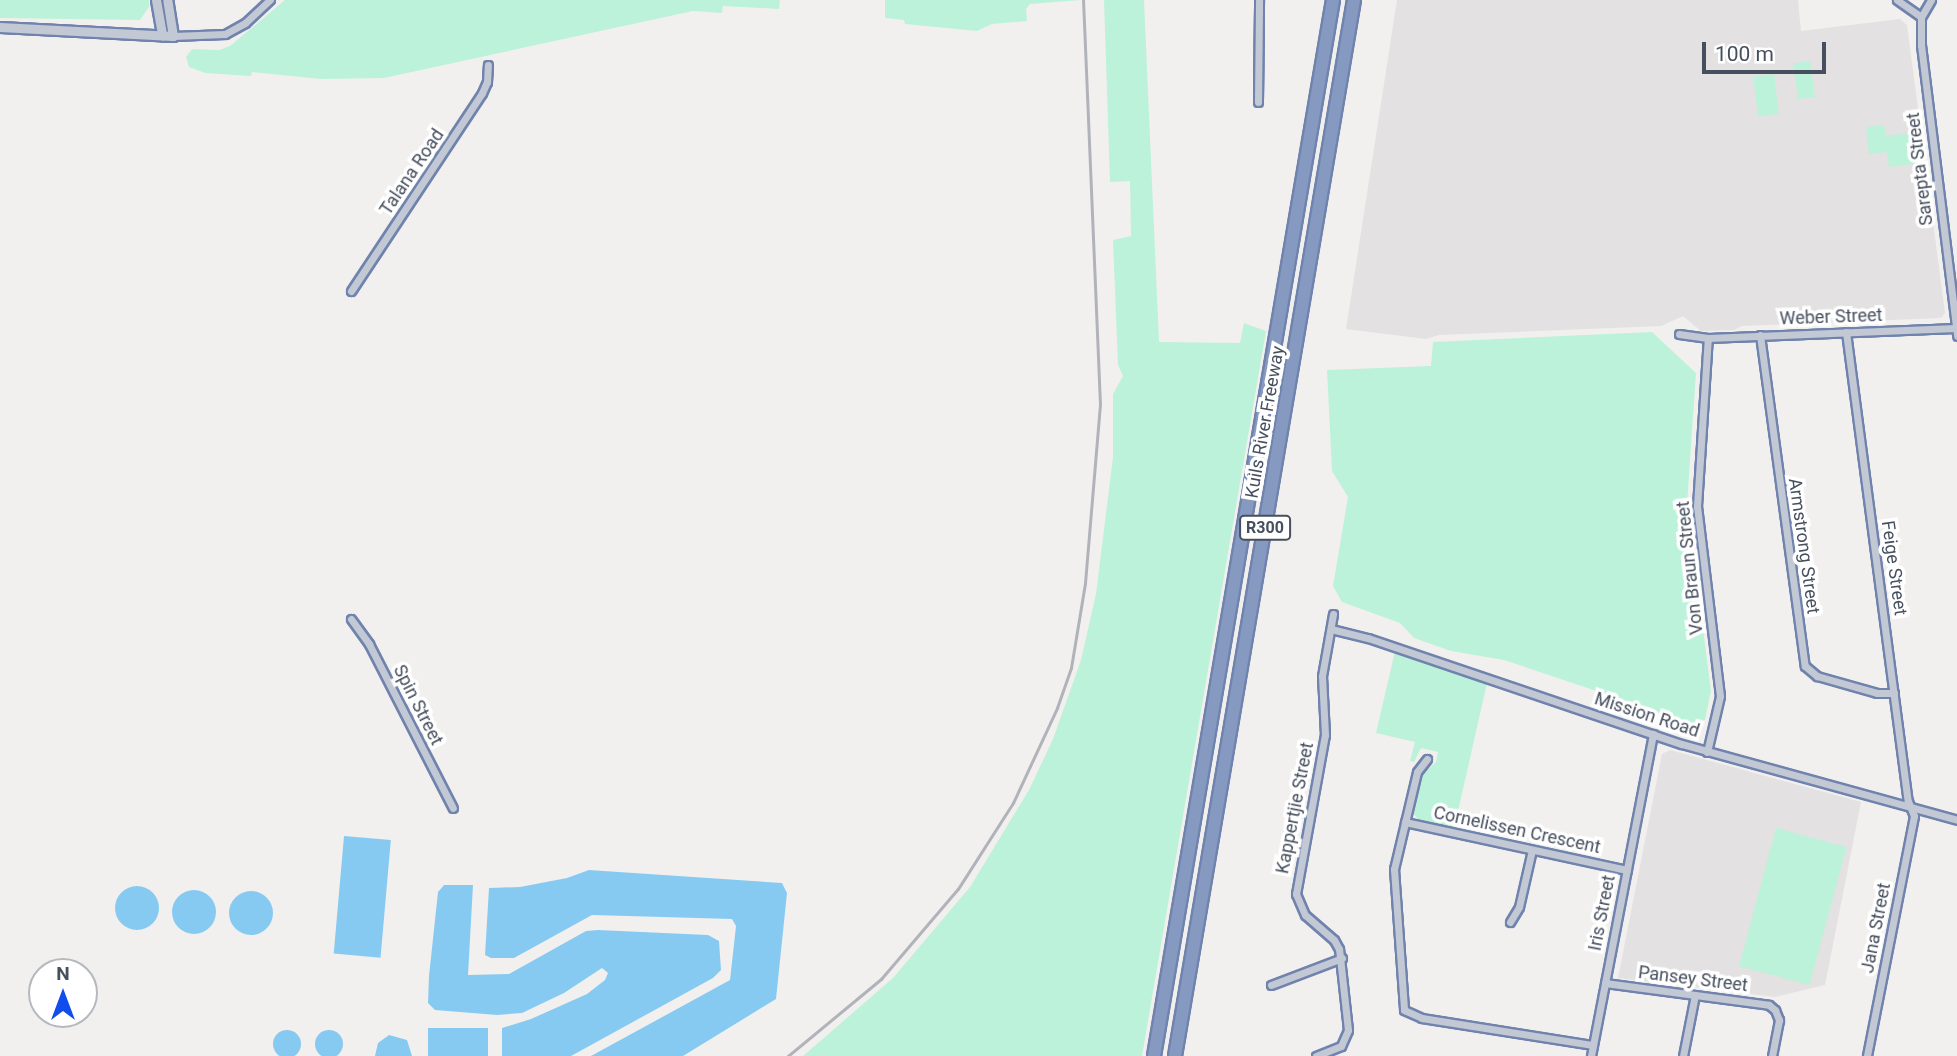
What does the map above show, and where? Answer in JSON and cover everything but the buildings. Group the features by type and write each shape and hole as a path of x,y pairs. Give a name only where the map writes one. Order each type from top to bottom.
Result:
{"highway":[{"name":"Kuils River Freeway","path":"1154,1056 1333,0"},
{"name":"Kuils River Freeway","path":"1175,1056 1354,0"}],"street":[{"path":"156,0 162,35"},
{"path":"167,0 173,36"},
{"path":"0,27 173,36 225,34 245,23 270,0"},
{"path":"1258,102 1259,0"},
{"path":"1897,0 1921,17 1931,0"},
{"name":"Sarepta Street","path":"1921,17 1922,53 1954,286 1956,332"},
{"name":"Talana Road","path":"351,291 482,93 487,82 488,65"},
{"name":"Weber Street","path":"1679,334 1708,338 1846,332 1956,332"},
{"name":"Feige Street","path":"1846,332 1911,807"},
{"name":"Armstrong Street","path":"1760,335 1805,666 1817,676 1877,693 1894,693"},
{"name":"Von Braun Street","path":"1707,752 1720,696 1697,506 1708,338"},
{"name":"Kappertjie Street","path":"1333,614 1322,676 1325,735 1296,894 1305,915 1334,940 1342,958"},
{"name":"Spin Street","path":"351,619 369,644 453,808"},
{"name":"Mission Road","path":"1331,629 1368,638 1707,752 1957,820"},
{"name":"Iris Street","path":"1591,1056 1653,734"},
{"path":"1427,759 1417,772 1393,875 1404,1010 1422,1018 1593,1045"},
{"name":"Jana Street","path":"1867,1056 1914,816 1911,807"},
{"name":"Cornelissen Crescent","path":"1405,822 1627,870"},
{"path":"1510,922 1519,907 1532,850"},
{"path":"1271,985 1342,958 1347,1037 1338,1048 1317,1056"},
{"name":"Pansey Street","path":"1605,983 1764,1004 1775,1010 1779,1020 1772,1056"},
{"path":"1683,1056 1695,995"}],"shaded area":[{"path":"1397,0 1798,0 1801,31 1900,19 1907,25 1945,313 1941,318 1742,326 1734,330 1701,331 1683,316 1661,326 1439,335 1426,339 1346,329"},
{"path":"1670,750 1861,802 1825,985 1775,997 1618,978 1662,754"}],"green space":[{"path":"0,0 149,0 149,7 140,20 0,18"},
{"path":"285,0 780,0 779,9 723,6 722,13 693,11 384,78 321,79 252,72 251,76 205,73 189,67 186,57 192,49 219,50 230,46"},
{"path":"885,0 1081,0 1030,4 1026,9 1027,21 992,24 977,31 905,24 904,20 885,18"},
{"path":"1104,0 1144,0 1159,342 1240,343 1244,323 1266,331 1142,1056 803,1056 893,978 970,887 1029,790 1053,739 1081,660 1096,594 1113,457 1113,394 1123,376 1118,365 1113,240 1131,236 1130,181 1110,182"},
{"path":"1810,61 1815,97 1798,99 1793,63"},
{"path":"1774,74 1779,114 1758,116 1753,77"},
{"path":"1884,125 1886,136 1916,132 1921,163 1889,167 1887,152 1869,154 1866,127"},
{"path":"1652,332 1696,373 1687,505 1711,691 1705,720 1698,725 1504,660 1451,651 1414,638 1400,623 1342,602 1333,586 1348,497 1332,471 1327,370 1431,366 1433,342"},
{"path":"1395,651 1487,683 1454,829 1419,821 1412,811 1418,779 1436,762 1438,752 1421,748 1414,762 1410,761 1415,742 1376,733"},
{"path":"1776,828 1847,847 1810,985 1739,966"}],"water":[{"path":"344,836 391,840 381,958 334,954"},
{"path":"589,870 782,883 787,893 776,999 683,1056 591,1056 730,980 736,926 732,919 592,915 514,958 491,958 485,955 489,888 520,887 567,878"},
{"path":"444,885 473,885 468,975 509,974 586,931 598,930 708,935 719,941 721,970 713,978 571,1056 502,1056 502,1028 531,1019 587,994 605,980 608,973 602,968 564,993 522,1013 497,1015 435,1010 428,1003 429,976 438,892"},
{"path":"137,886 152,893 159,908 152,923 137,930 122,923 115,908 122,893"},
{"path":"194,890 209,897 216,912 209,927 194,934 179,927 172,912 179,897"},
{"path":"251,891 266,898 273,913 266,928 251,935 236,928 229,913 236,898"},
{"path":"428,1028 488,1028 488,1056 428,1056"},
{"path":"287,1030 297,1034 301,1044 297,1054 287,1058 277,1054 273,1044 277,1034"},
{"path":"329,1030 339,1034 343,1044 339,1054 329,1058 319,1054 315,1044 319,1034"},
{"path":"389,1035 407,1040 412,1056 375,1056 378,1043"}],"railway":[{"path":"788,1056 881,979 958,889 1013,803 1057,708 1071,668 1085,583 1100,405 1083,0"}]}
